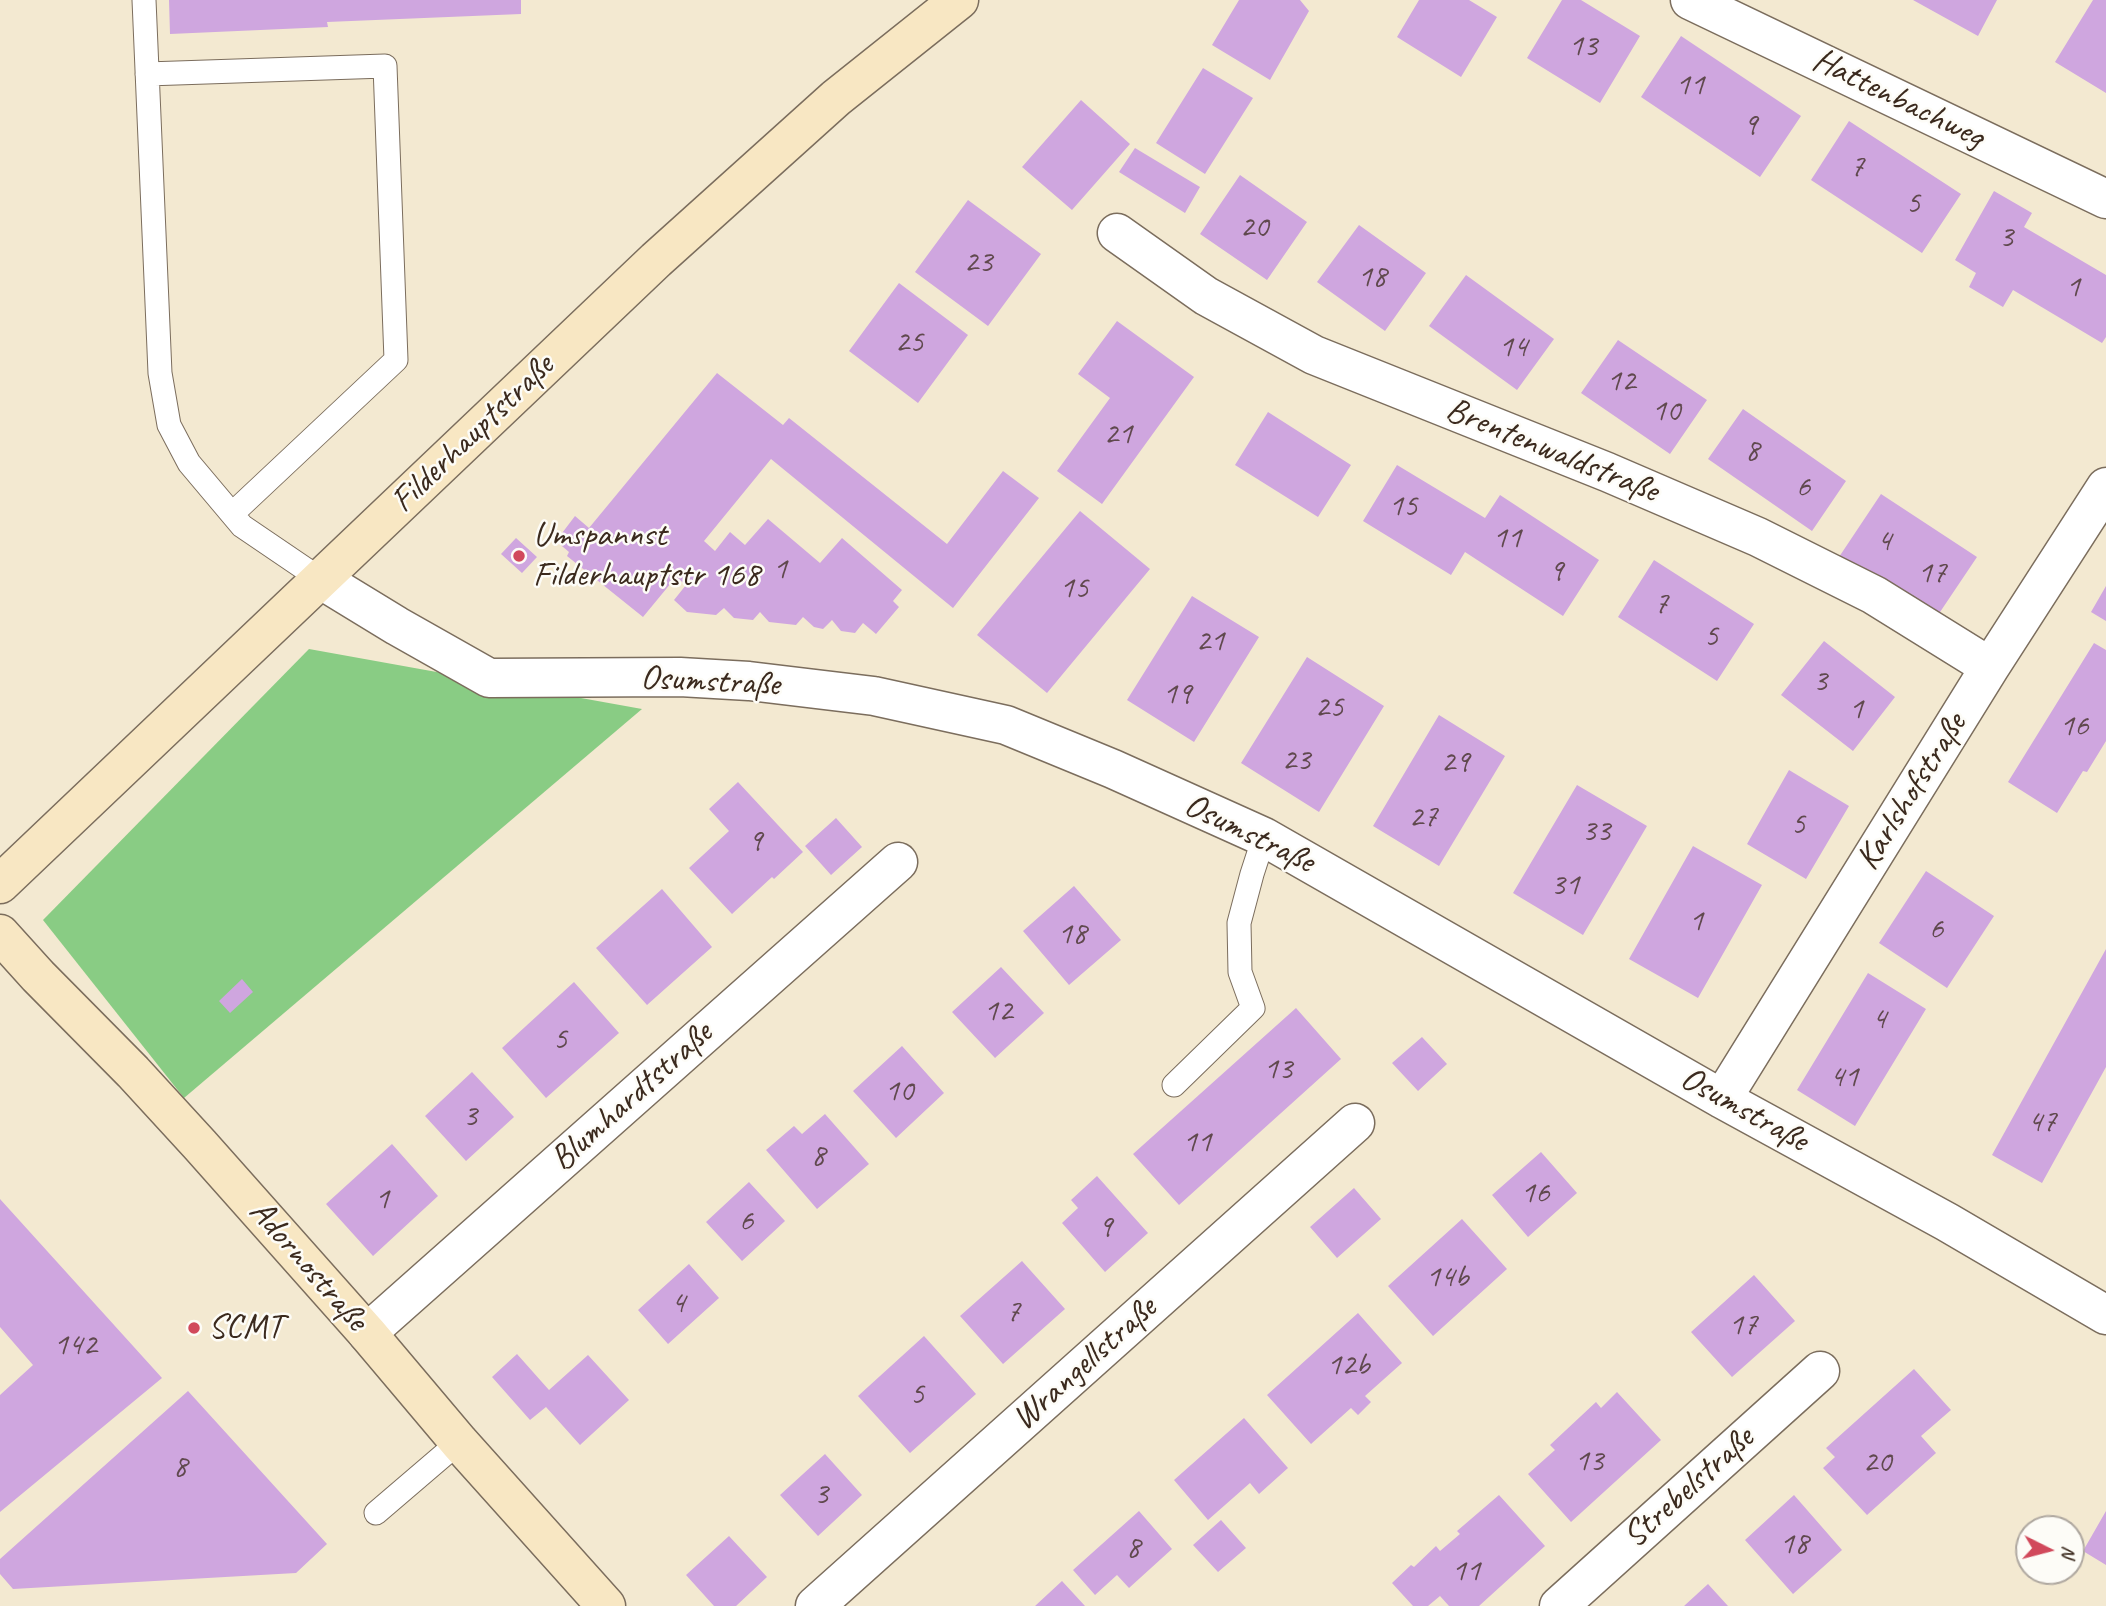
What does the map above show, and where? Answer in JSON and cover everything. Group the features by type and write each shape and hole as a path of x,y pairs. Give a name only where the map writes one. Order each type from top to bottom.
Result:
{"main road":[{"name":"Filderhauptstraße","path":"0,884 656,260 836,98 959,0"},
{"name":"Adornostraße","path":"0,934 200,1145 606,1606"}],"street":[{"name":"Hattenbachweg","path":"1690,0 2106,199"},
{"name":"Brentenwaldstraße","path":"1116,233 1206,296 1314,355 1607,472 1758,537 1874,595 1990,667"},
{"name":"Karlshofstraße","path":"1722,1099 1990,667 2106,487"},
{"name":"Osumstraße","path":"320,579 489,678 680,677 749,681 874,696 1006,724 1264,836 1722,1099 1947,1222 2106,1315"},
{"name":"Blumhardtstraße","path":"367,1333 898,862"},
{"name":"Wrangellstraße","path":"814,1606 1355,1123"},
{"name":"Strebelstraße","path":"1559,1606 1820,1371"}],"lane":[{"path":"144,0 160,373 169,425 189,463 242,526 320,579"},
{"path":"147,74 385,66 396,360 232,514"},
{"path":"1174,1085 1253,1007 1240,972 1239,923 1264,836"},
{"path":"376,1513 459,1442"}],"green space":[{"path":"309,649 642,709 184,1098 43,920"}],"building":[{"path":"169,0 521,0 521,14 327,22 328,27 170,34"},
{"path":"1239,0 1300,0 1309,11 1270,80 1212,45"},
{"path":"1419,0 1469,0 1497,17 1461,77 1397,37"},
{"path":"1562,0 1581,0 1640,36 1600,103 1527,58"},
{"path":"1913,0 1997,0 1978,36"},
{"path":"2093,0 2106,0 2106,93 2055,62"},
{"path":"1681,36 1801,116 1760,177 1641,97"},
{"path":"1203,68 1253,98 1205,174 1156,143"},
{"path":"1081,100 1130,144 1072,210 1022,167"},
{"path":"1849,121 1961,194 1922,253 1811,180"},
{"path":"1135,148 1200,187 1185,213 1119,172"},
{"path":"1240,175 1307,222 1267,280 1200,234"},
{"path":"1994,191 2032,213 2024,227 2106,275 2106,337 2102,343 2013,290 2003,307 1969,287 1976,273 1955,260"},
{"path":"968,200 1041,254 988,326 915,272"},
{"path":"1359,225 1426,273 1385,331 1317,282"},
{"path":"1466,275 1554,339 1517,390 1429,326"},
{"path":"899,283 968,335 918,403 849,351"},
{"path":"1117,321 1194,377 1102,504 1057,471 1110,398 1078,374"},
{"path":"1618,340 1707,400 1670,454 1581,393"},
{"path":"717,373 783,425 789,418 947,544 1003,471 1039,498 953,608 771,459 704,541 715,551 730,532 745,545 768,519 820,563 842,538 902,590 893,601 899,607 876,634 863,623 855,633 841,631 832,620 823,629 814,627 803,617 796,625 769,622 760,612 753,620 734,618 724,608 716,615 687,612 674,600 686,585 676,577 643,617 567,556 569,552 556,541 575,516 589,528"},
{"path":"1743,409 1846,481 1812,531 1708,459"},
{"path":"1268,412 1351,465 1318,517 1235,465"},
{"path":"1397,465 1485,518 1500,495 1599,560 1563,616 1465,552 1451,575 1363,521"},
{"path":"1881,494 1977,557 1934,621 1839,557"},
{"path":"1080,511 1150,569 1047,693 977,635"},
{"name":"Umspannst Filderhauptstr 168","path":"516,538 537,557 522,573 501,554"},
{"path":"1654,560 1754,624 1717,681 1618,617"},
{"path":"2106,586 2106,621 2091,612"},
{"path":"1192,596 1259,637 1194,742 1127,700"},
{"path":"1824,641 1895,697 1853,751 1781,695"},
{"path":"2094,643 2106,650 2106,741 2087,772 2083,771 2057,813 2008,782"},
{"path":"1307,657 1384,706 1319,812 1241,763"},
{"path":"1439,715 1505,756 1439,866 1373,826"},
{"path":"1789,770 1849,806 1806,879 1747,844"},
{"path":"738,782 803,852 732,914 689,868 729,831 709,809"},
{"path":"1577,785 1647,826 1583,935 1513,893"},
{"path":"836,818 862,847 831,875 805,846"},
{"path":"1693,846 1762,885 1698,998 1629,959"},
{"path":"1926,871 1994,916 1947,988 1879,943"},
{"path":"1074,886 1121,940 1069,985 1023,931"},
{"path":"662,889 712,947 647,1005 596,948"},
{"path":"2106,949 2106,1067 2042,1183 1992,1155"},
{"path":"1001,967 1044,1013 995,1058 952,1012"},
{"path":"1868,973 1926,1009 1855,1126 1797,1090"},
{"path":"242,979 253,992 230,1013 219,1001"},
{"path":"574,982 619,1033 546,1098 502,1048"},
{"path":"1296,1008 1341,1059 1179,1205 1133,1154"},
{"path":"1422,1037 1447,1064 1418,1091 1392,1063"},
{"path":"902,1046 944,1093 896,1138 853,1091"},
{"path":"472,1072 514,1117 466,1161 425,1116"},
{"path":"825,1114 869,1164 817,1209 766,1150 794,1126 802,1134"},
{"path":"392,1144 438,1196 373,1256 326,1204"},
{"path":"1541,1152 1577,1193 1528,1237 1492,1195"},
{"path":"1097,1176 1148,1233 1105,1272 1062,1223 1078,1208 1071,1200"},
{"path":"749,1182 785,1221 742,1261 706,1222"},
{"path":"1354,1188 1381,1219 1337,1258 1310,1227"},
{"path":"0,1199 162,1378 0,1512 0,1395 33,1365 0,1327"},
{"path":"1462,1219 1507,1269 1433,1336 1388,1286"},
{"path":"1022,1261 1065,1309 1003,1364 960,1316"},
{"path":"689,1264 719,1298 668,1344 638,1310"},
{"path":"1754,1275 1795,1321 1732,1377 1691,1332"},
{"path":"1358,1313 1402,1363 1365,1396 1371,1402 1358,1415 1351,1408 1311,1444 1267,1395"},
{"path":"924,1336 976,1394 910,1453 858,1396"},
{"path":"517,1354 549,1390 588,1355 629,1400 580,1445 546,1407 530,1420 492,1377"},
{"path":"1914,1369 1951,1410 1921,1436 1936,1453 1867,1515 1823,1468 1835,1457 1826,1448"},
{"path":"188,1391 327,1544 296,1573 13,1589 0,1574 0,1559"},
{"path":"1617,1392 1661,1440 1571,1522 1528,1474 1555,1450 1550,1445 1596,1402 1601,1408"},
{"path":"1244,1418 1288,1468 1259,1494 1250,1483 1208,1520 1174,1480"},
{"path":"825,1454 862,1495 818,1536 780,1495"},
{"path":"1499,1495 1545,1546 1479,1606 1449,1606 1440,1596 1428,1606 1413,1606 1392,1583 1436,1546 1440,1551 1460,1534 1457,1531"},
{"path":"1794,1495 1842,1550 1793,1594 1745,1540"},
{"path":"1139,1511 1172,1549 1129,1588 1117,1575 1095,1595 1073,1570"},
{"path":"2106,1511 2106,1565 2085,1552 2085,1548"},
{"path":"1221,1520 1246,1548 1218,1572 1193,1545"},
{"path":"729,1536 767,1577 736,1606 714,1606 686,1575"},
{"path":"1062,1581 1085,1606 1035,1606"},
{"path":"1708,1584 1728,1606 1684,1606"}],"place":[{"name":"Umspannst Filderhauptstr 168","path":"519,556"},
{"name":"SCMT","path":"194,1328"}]}
